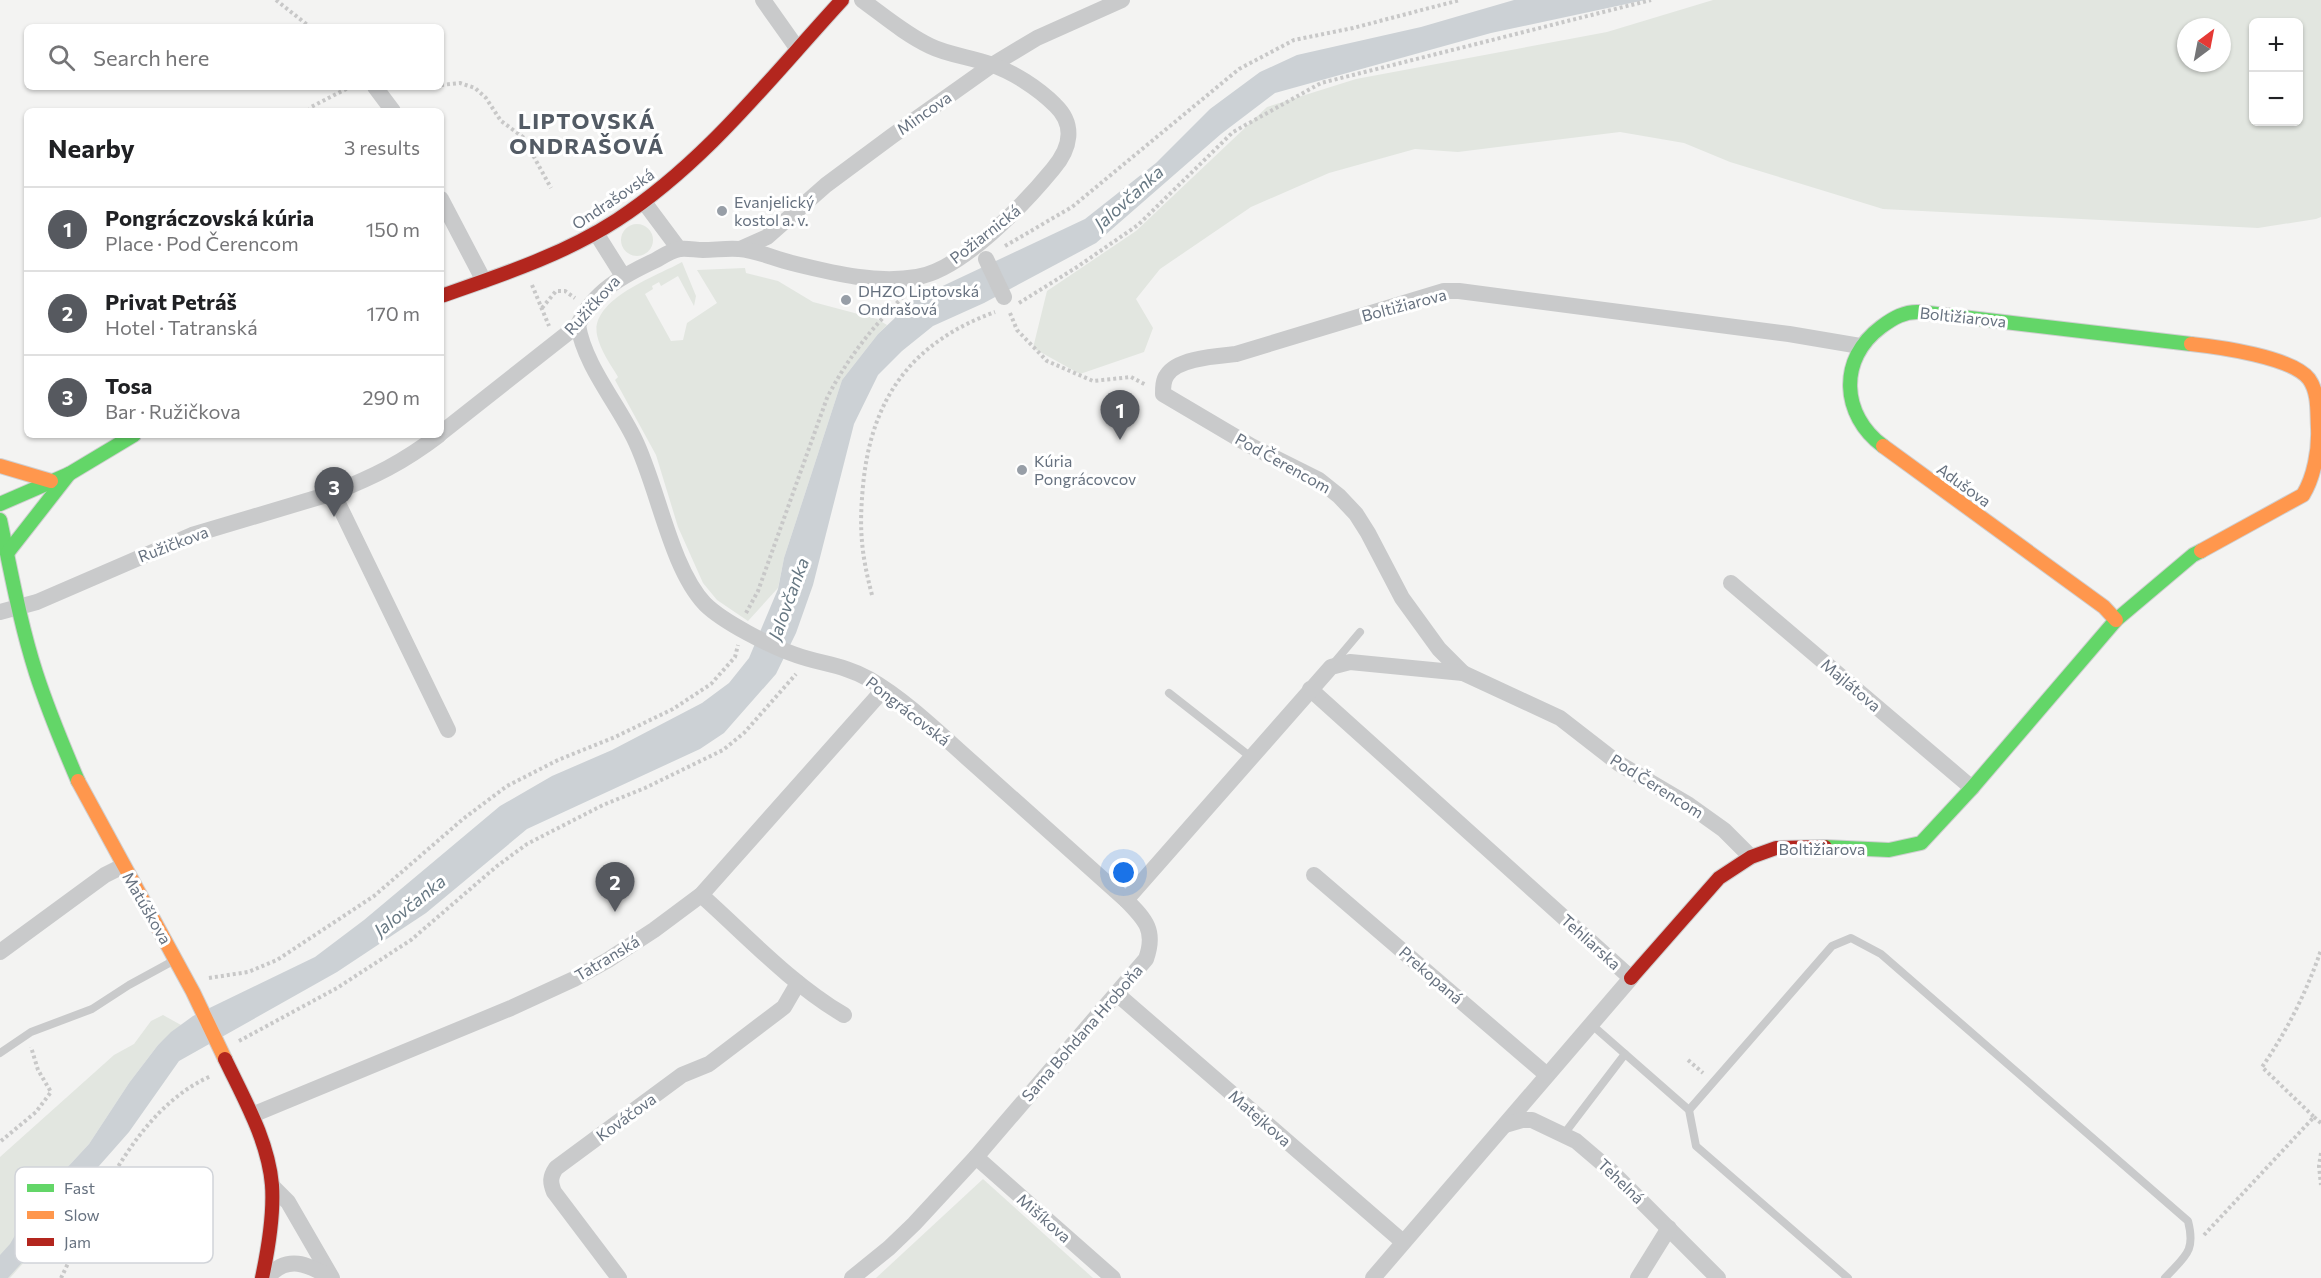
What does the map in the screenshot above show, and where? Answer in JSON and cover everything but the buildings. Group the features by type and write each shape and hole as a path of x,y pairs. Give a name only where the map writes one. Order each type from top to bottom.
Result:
{"street":[{"path":"763,0 797,48"},
{"name":"Ondrašovská","path":"444,295 580,242 644,202 698,156 842,0"},
{"name":"Požiarnická","path":"623,276 679,249 740,249 791,263 868,279 894,280 919,277 944,267 961,256 1022,206 1057,165 1069,142 1067,121 1057,106 1041,93 992,65 931,46 862,0"},
{"name":"Mincova","path":"740,249 767,237 845,171 992,65 1037,38 1122,0"},
{"path":"377,90 391,108"},
{"path":"644,202 679,249"},
{"path":"444,205 484,281"},
{"name":"Ružičkova","path":"444,431 582,319 608,286 623,276 596,233"},
{"path":"986,259 1006,303"},
{"name":"Boltižiarova","path":"1162,394 1167,374 1171,369 1185,363 1236,354 1444,291 1460,291 1789,334 1860,346 1882,325 1912,312 2218,347 2279,361 2299,370 2309,379 2316,393 2318,437 2311,482 2303,495 2193,555 2116,620 1972,788 1921,843 1889,850 1808,846 1776,848 1751,856 1719,878 1631,978"},
{"name":"Pongrácovská","path":"582,319 580,339 586,354 620,412 645,462 679,560 691,585 705,604 797,662 842,666 884,688 933,727 1126,900"},
{"name":"Adušova","path":"1860,346 1850,371 1851,390 1858,422 1869,436 2104,607 2116,620"},
{"name":"Pod Čerencom","path":"1162,394 1251,446 1319,480 1339,496 1356,514 1368,533 1402,598 1439,649 1463,673"},
{"path":"0,504 69,474 129,438"},
{"name":"Ružičkova","path":"0,612 37,602 192,535 333,493 379,475 435,438"},
{"path":"0,466 51,481"},
{"path":"8,552 69,474"},
{"path":"333,493 448,730"},
{"name":"Matúškova","path":"0,520 18,608 36,673 55,728 85,797 226,1047 229,1067 265,1149 272,1186 268,1249 262,1278"},
{"name":"Majlátova","path":"1731,583 1972,788"},
{"name":"Pod Čerencom","path":"1331,667 1350,662 1463,673 1560,718 1618,763 1689,805 1724,830 1751,856"},
{"path":"1126,900 1331,667"},
{"name":"Tatranská","path":"252,1115 511,1008 574,979 654,930 701,895 884,688"},
{"name":"Tehliarska","path":"1310,689 1631,978 1373,1278"},
{"path":"0,952 105,875 123,866"},
{"name":"Prekopaná","path":"1314,875 1547,1075"},
{"path":"701,895 798,983 820,1001 844,1015"},
{"name":"Sama Bohdana Hroboňa","path":"852,1278 900,1238 976,1157 1146,959 1151,937 1148,926 1126,900"},
{"name":"Kováčova","path":"619,1278 554,1192 550,1183 551,1175 556,1168 682,1075 709,1064 784,1007 798,983"},
{"name":"Matejkova","path":"1117,994 1403,1242"},
{"name":"Tehelná","path":"1505,1125 1522,1119 1532,1120 1564,1134 1588,1151 1718,1278"},
{"name":"Mišíkova","path":"976,1157 1113,1278"},
{"path":"272,1186 288,1202 332,1278"},
{"path":"1638,1278 1669,1228"},
{"path":"267,1278 275,1268 292,1262 309,1266 332,1278"}],"lane":[{"path":"1331,667 1360,633"},
{"path":"1169,693 1252,758"},
{"path":"1689,1110 1832,946 1851,938 1881,954 2188,1221 2192,1237 2189,1251 2165,1278"},
{"path":"0,1053 25,1036 92,1009 129,985 176,960"},
{"path":"1592,1025 1689,1110 1696,1146 1848,1278"},
{"path":"1564,1134 1625,1054"}],"path":[{"path":"276,0 306,24"},
{"path":"1002,247 1072,207 1222,82 1239,69 1270,52 1294,40 1353,28 1460,0"},
{"path":"1006,303 1013,307 1138,225 1233,132 1321,83 1651,0"},
{"path":"444,85 460,83 475,88 486,98 501,121 523,136 551,188"},
{"path":"310,108 344,90"},
{"path":"201,981 217,976 248,972 277,960 374,896 463,819 507,786 558,760 615,737 673,709 711,684 735,657 820,416 841,371 866,334 919,277"},
{"path":"542,308 551,295 560,290 570,294 582,319"},
{"path":"1006,303 1017,330 1047,361 1093,381 1131,377 1162,394"},
{"path":"872,595 864,565 859,524 868,447 874,423 883,404 905,371 952,332 1006,303"},
{"path":"226,1047 338,988 411,940 474,885 527,844 723,750 757,719 797,662"},
{"path":"2321,950 2315,969 2279,1042 2262,1067 2321,1123"},
{"path":"1,1142 36,1113 51,1092 38,1070 25,1036"},
{"path":"1688,1060 1713,1082"},
{"path":"118,1167 130,1149 182,1091 229,1067"},
{"path":"2189,1251 2314,1117"},
{"path":"2321,1153 2319,1166 2321,1185"},
{"path":"61,1278 68,1263"}],"shaded area":[{"path":"1713,0 2321,0 2321,217 2258,228 1883,209 1730,162 1684,143 1620,132 1458,152 1415,149 1329,173 1251,207 1160,269 1136,299 1153,328 1144,352 1080,374 1033,348 1047,291 1136,231 1267,107 1356,79 1607,32"},
{"path":"637,224 648,229 653,240 648,251 637,256 626,251 621,240 626,229"},
{"path":"682,262 696,296 694,306 678,276 661,286 659,282 645,294 671,341 683,340 687,323 717,303 697,270 745,268 746,273 778,281 813,302 877,319 887,325 842,380 784,558 778,588 748,621 717,600 703,583 678,527 656,455 615,380 618,377 598,341 598,322 604,310 614,300 642,282"},
{"path":"163,1015 181,1025 158,1045 129,1083 89,1144 68,1167 15,1167 15,1263 23,1263 10,1278 0,1278 0,1157 114,1055 134,1044 151,1021"},
{"path":"983,1179 1093,1278 876,1278"}],"water":[{"name":"Jalovčanka","path":"1514,0 1645,0 1491,33 1275,93 1221,134 1096,243 984,303 933,326 902,351 878,375 854,424 813,585 796,633 776,674 724,733 700,749 527,829 426,913 337,972 179,1061 129,1132 98,1167 68,1167 89,1144 129,1083 171,1032 193,1016 315,957 364,920 500,806 552,776 612,750 702,703 729,683 749,658 778,589 784,558 842,380 878,334 915,299 1085,219 1156,163 1210,109 1260,72 1297,55 1421,27"},
{"path":"15,1235 15,1263 22,1263 8,1278 0,1278 0,1255"}],"traffic: fast":[{"path":"1883,446 1869,433 1859,419 1850,387 1852,371 1857,355 1867,340 1881,327 1904,314 1920,312 2191,344"},
{"path":"0,504 69,474 129,438"},
{"path":"8,552 69,474"},
{"path":"0,520 30,654 78,781"},
{"path":"1825,847 1889,850 1921,843 1972,788 2116,620 2193,555 2201,551"}],"traffic: slow":[{"path":"2191,344 2254,354 2300,371 2312,384 2317,409 2317,454 2313,472 2303,495 2201,551"},
{"path":"1883,446 2104,607 2116,620"},
{"path":"0,466 51,481"},
{"path":"78,781 193,992 225,1059"}],"traffic: jam":[{"path":"444,295 575,244 617,220 649,197 709,145 842,0"},
{"path":"1631,978 1719,878 1751,857 1776,848 1825,847"},
{"path":"225,1059 254,1120 270,1168 271,1220 262,1278"}],"place":[{"name":"Evanjelický kostol a. v.","path":"722,211"},
{"name":"DHZO Liptovská Ondrašová","path":"846,300"},
{"name":"Pongráczovská kúria","path":"1120,440"},
{"name":"Kúria Pongrácovcov","path":"1022,470"},
{"name":"Tosa","path":"334,517"},
{"name":"Privat Petráš","path":"615,912"}],"district":[{"name":"LIPTOVSKÁ ONDRAŠOVÁ","path":"587,134"}]}
